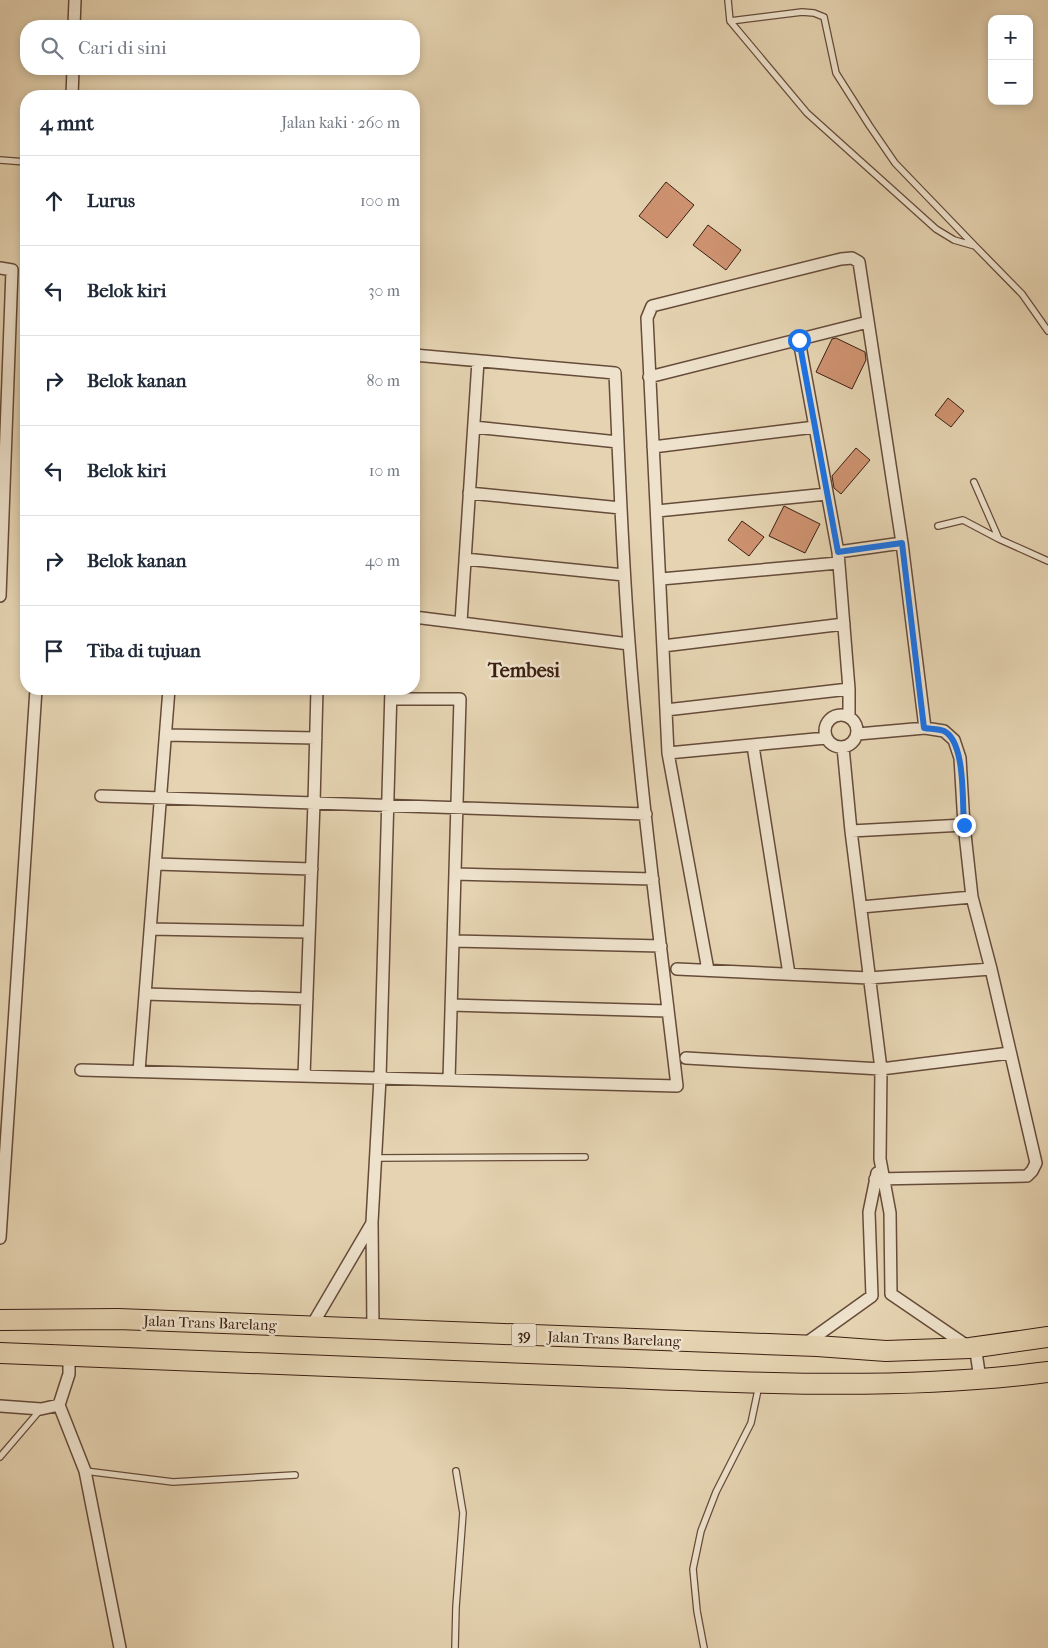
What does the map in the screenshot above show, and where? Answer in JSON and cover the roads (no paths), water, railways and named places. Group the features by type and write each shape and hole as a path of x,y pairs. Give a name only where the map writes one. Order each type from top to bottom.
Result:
{"highway":[{"name":"Jalan Trans Barelang","path":"0,1320 118,1319 886,1350 970,1348 1048,1337"},
{"path":"0,1353 759,1383 907,1382 980,1379 1048,1372"}],"street":[{"path":"74,20 75,0"},
{"path":"72,90 73,75"},
{"path":"708,970 668,753 649,378 647,318 652,306 852,258 859,262 902,543 924,728"},
{"path":"0,268 12,270 0,596"},
{"path":"649,378 868,322"},
{"path":"799,340 838,558 849,689 849,716"},
{"path":"81,1070 677,1086 653,880 629,644 615,374 420,356"},
{"path":"461,622 478,361"},
{"path":"474,426 618,442"},
{"path":"653,447 815,427"},
{"path":"470,494 621,508"},
{"path":"657,511 827,494"},
{"path":"660,579 838,558 902,543"},
{"path":"465,559 624,575"},
{"path":"420,618 629,644"},
{"path":"663,646 844,624"},
{"path":"666,710 849,689"},
{"path":"0,1238 36,695"},
{"path":"139,1071 169,695"},
{"path":"304,1076 317,695"},
{"path":"373,1329 372,1222 380,1078 391,695"},
{"path":"405,695 460,699 449,1080"},
{"path":"839,714 849,716 856,724 858,734 853,743 843,747 833,745 826,738 825,728 830,719 839,714"},
{"path":"858,734 924,728 944,731 954,740 960,758 964,825 972,898 991,969 1036,1164 1026,1176 880,1180"},
{"path":"166,735 316,738"},
{"path":"668,753 826,738"},
{"path":"753,746 789,974"},
{"path":"843,747 880,1069 880,1180 890,1213 891,1294"},
{"path":"102,796 646,814"},
{"path":"852,830 964,825"},
{"path":"156,864 312,868"},
{"path":"455,874 653,880"},
{"path":"860,907 972,898"},
{"path":"150,929 309,932"},
{"path":"453,941 661,946"},
{"path":"677,969 869,978 991,969"},
{"path":"145,994 307,1000"},
{"path":"451,1005 668,1011"},
{"path":"686,1058 880,1069 1010,1053"},
{"path":"872,1296 869,1212 880,1180"},
{"path":"311,1327 372,1222"},
{"path":"803,1346 872,1296 891,1294 976,1352 980,1379"},
{"path":"69,1355 68,1374 59,1405 85,1471 120,1648"},
{"path":"0,1406 41,1409 59,1405"}],"lane":[{"path":"728,0 730,21 807,113 936,229 954,240 975,246"},
{"path":"730,21 802,12 814,13 824,17 836,73 868,125 895,163 1022,294 1048,330"},
{"path":"0,160 20,162"},
{"path":"974,482 999,539"},
{"path":"938,526 963,520 1048,561"},
{"path":"375,1158 585,1157"},
{"path":"704,1648 697,1611 693,1569 701,1531 716,1492 751,1423 759,1383"},
{"path":"0,1457 41,1409"},
{"path":"85,1471 173,1482 295,1475"},
{"path":"455,1648 463,1513 456,1471"}],"district":[{"name":"Tembesi","path":"524,670"}]}
